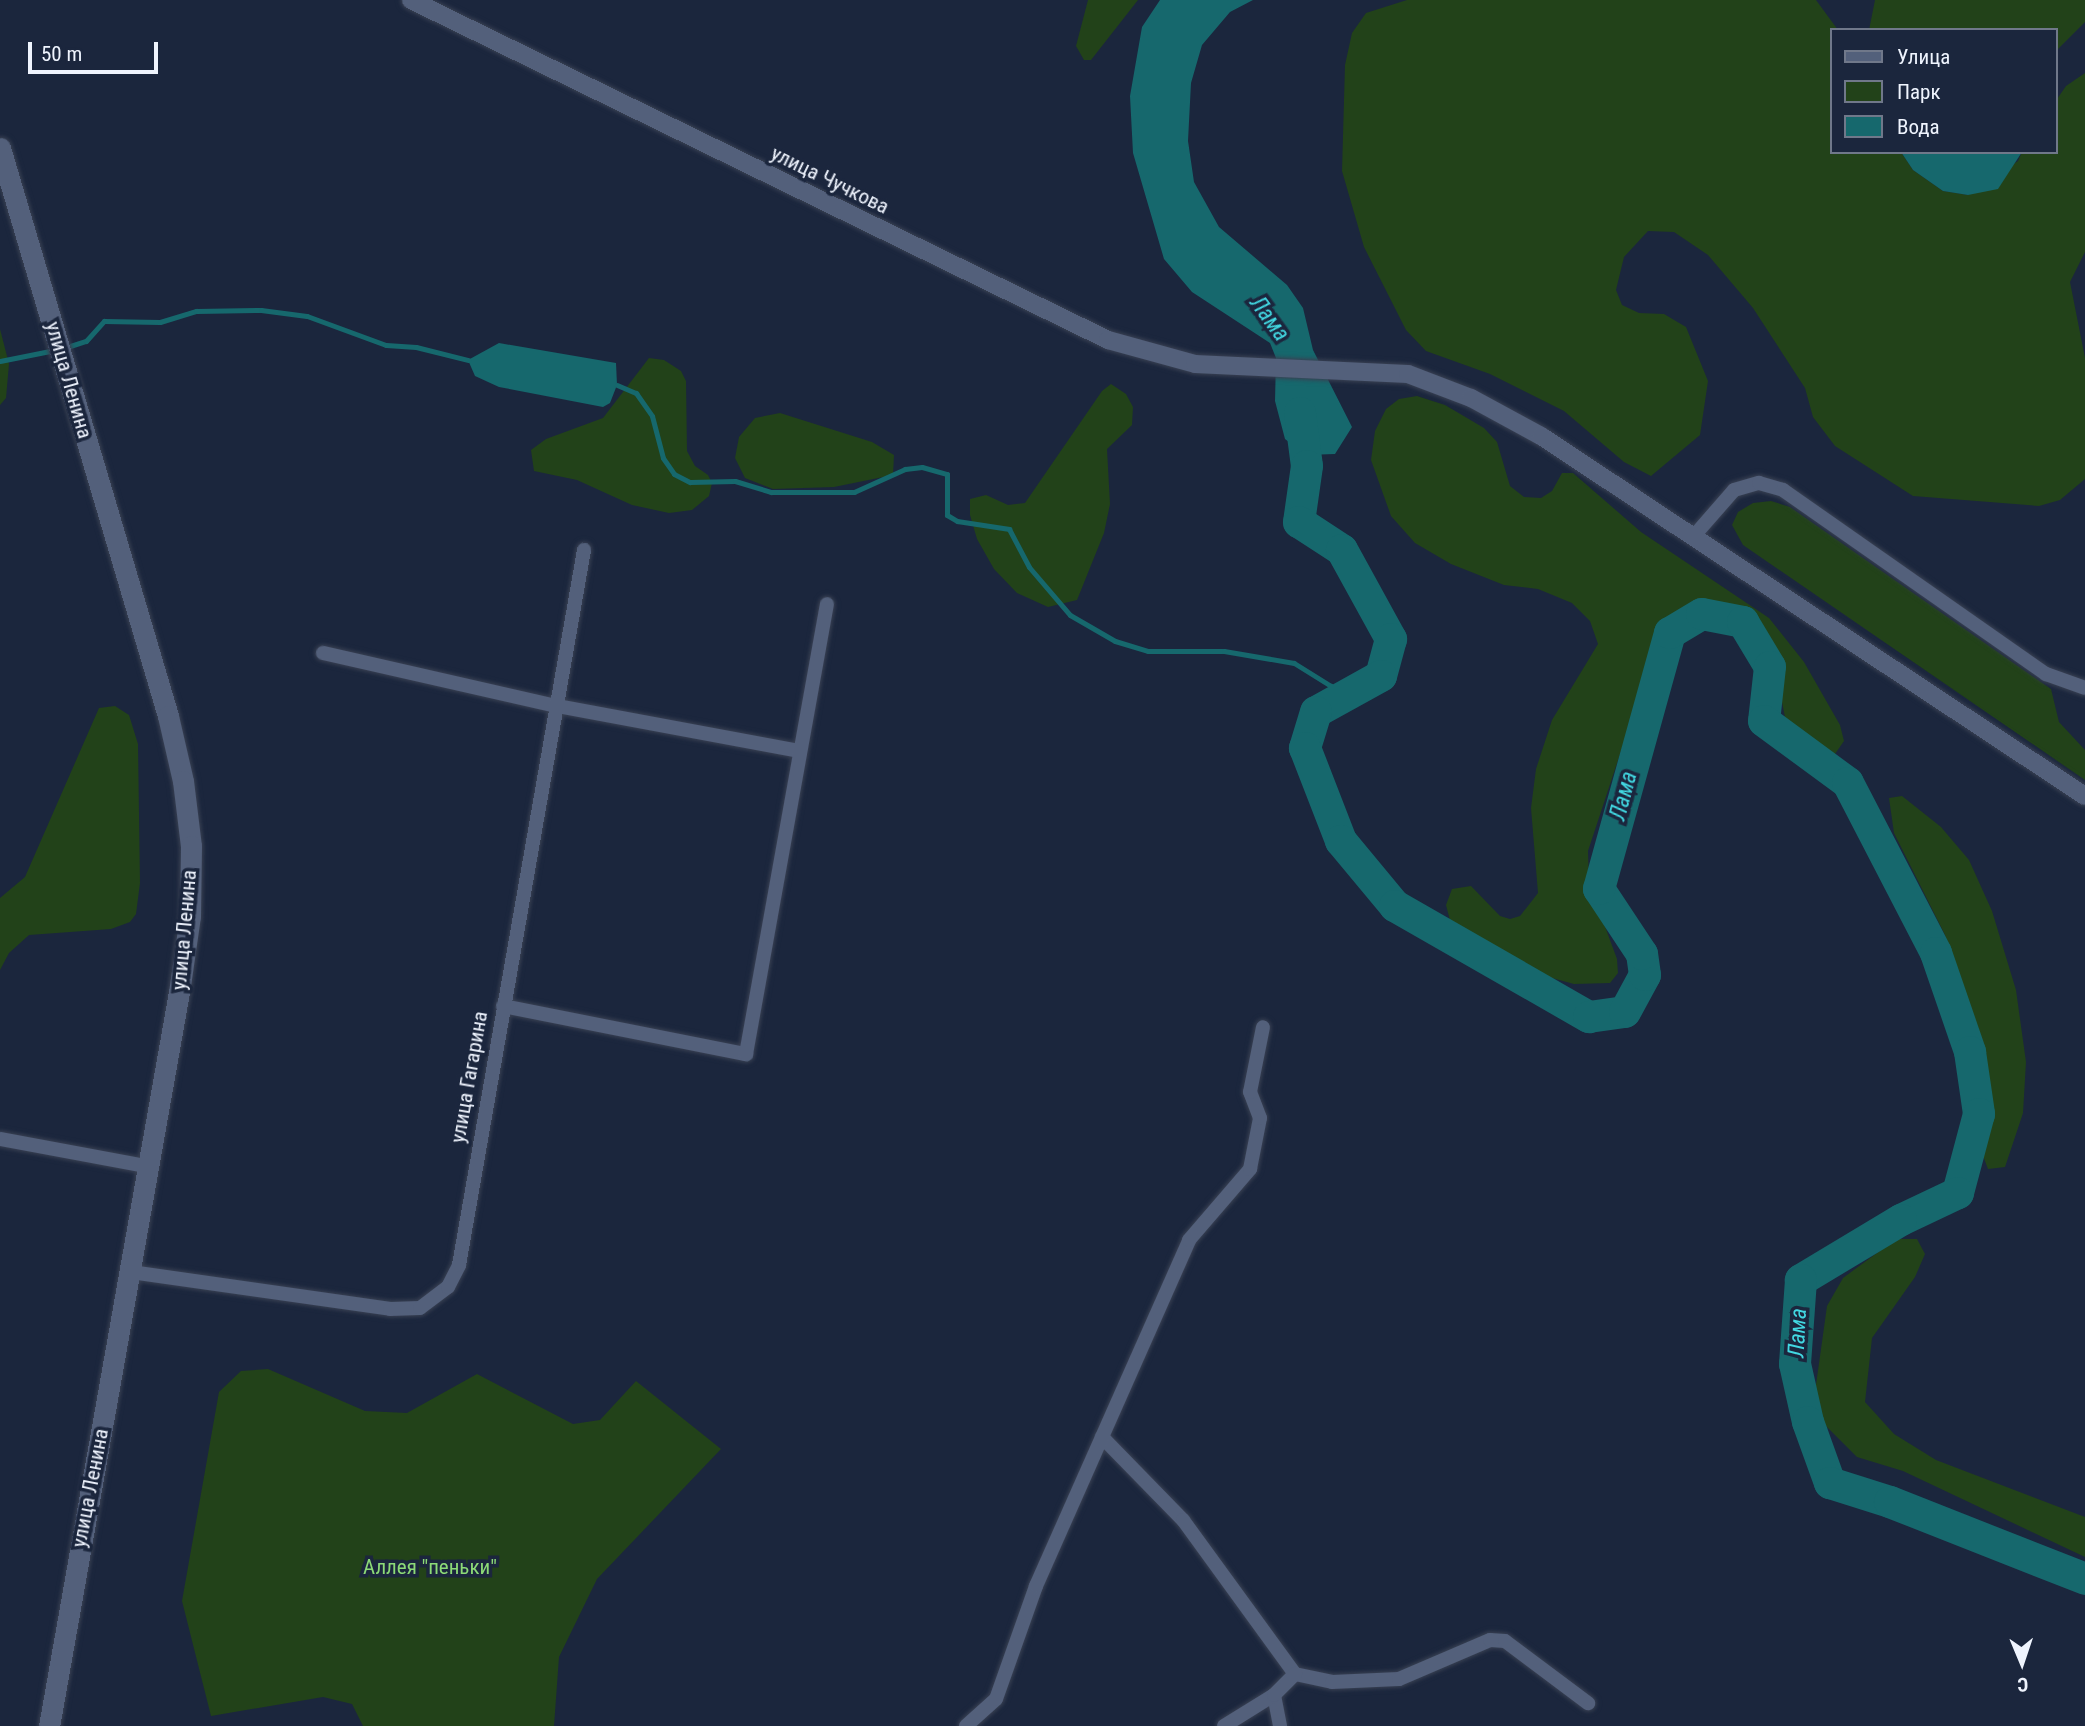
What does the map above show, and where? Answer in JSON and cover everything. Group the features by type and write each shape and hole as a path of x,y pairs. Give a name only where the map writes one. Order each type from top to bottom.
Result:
{"main road":[{"name":"улица Ленина","path":"0,148 183,781 191,846 190,916 150,1167 49,1726"}],"street":[{"name":"улица Чучкова","path":"411,0 1077,326 1144,353 1240,368 1371,370 1419,378 1471,398 1541,436 2085,796"},
{"path":"1693,537 1734,490 1759,483 1783,490 2046,674 2085,688"},
{"name":"улица Гагарина","path":"131,1272 390,1309 420,1308 439,1298 459,1265 584,551"},
{"path":"503,1006 746,1054 827,604"},
{"path":"323,653 557,706 800,751"},
{"path":"965,1726 996,1699 1036,1586 1189,1240 1250,1169 1259,1118 1250,1092 1263,1027"},
{"path":"0,1139 150,1167"},
{"path":"1102,1437 1183,1520 1295,1674 1322,1681 1399,1679 1490,1640 1505,1641 1588,1703"},
{"path":"1224,1726 1274,1695 1295,1674"},
{"path":"1274,1695 1280,1726"}],"green space":[{"path":"1088,0 1138,0 1091,60 1084,60 1076,46"},
{"path":"1407,0 1816,0 1837,28 1829,28 1829,154 1902,154 1913,170 1943,191 1968,195 2018,161 2021,154 2057,154 2057,99 2066,86 2085,73 2085,252 2070,282 2085,358 2085,479 2060,500 2039,506 1913,496 1835,446 1813,417 1805,388 1753,308 1708,255 1674,232 1648,231 1624,257 1616,290 1622,305 1639,313 1664,314 1686,327 1708,381 1700,435 1651,476 1624,462 1564,411 1490,374 1426,351 1406,330 1364,247 1342,171 1345,65 1352,33 1366,13"},
{"path":"1875,0 2085,0 2085,22 2057,50 2057,28 1869,28"},
{"path":"0,329 9,364 6,398 0,405"},
{"path":"649,358 664,360 681,371 686,381 687,451 695,466 708,475 712,483 709,496 692,510 669,513 632,505 577,480 534,471 531,450 546,439 603,418"},
{"path":"1111,384 1126,394 1133,407 1132,425 1107,449 1110,504 1104,533 1077,600 1048,607 1017,593 994,569 977,539 970,515 970,499 986,495 1008,505 1025,503 1102,391"},
{"path":"1417,396 1445,405 1484,428 1497,442 1510,486 1524,497 1541,498 1552,491 1562,473 1573,473 1641,532 1769,618 1804,662 1840,725 1844,741 1835,754 1822,754 1795,734 1785,717 1771,648 1742,617 1727,609 1707,609 1685,612 1668,623 1656,645 1588,851 1589,883 1617,959 1618,973 1610,983 1574,984 1526,971 1451,924 1446,905 1452,889 1471,886 1500,916 1510,919 1520,916 1538,893 1531,808 1536,769 1552,720 1598,644 1590,621 1572,603 1538,589 1504,585 1451,564 1415,543 1391,516 1371,460 1375,431 1386,409 1399,399"},
{"path":"780,413 872,442 894,455 893,475 834,487 773,489 745,478 735,458 739,437 755,418"},
{"path":"1771,501 1790,507 2051,689 2059,722 2085,750 2085,780 1743,545 1732,525 1738,512 1753,503"},
{"path":"115,706 129,715 138,744 140,883 136,914 130,922 111,929 29,935 9,953 0,970 0,898 25,877 99,708"},
{"path":"1902,796 1941,827 1969,860 1992,911 2016,990 2026,1062 2023,1113 2005,1167 1988,1169 1982,1153 1986,1064 1945,935 1894,833 1889,798"},
{"path":"1896,1239 1917,1239 1925,1254 1915,1277 1872,1338 1865,1402 1894,1434 1936,1460 2085,1517 2085,1557 1903,1471 1857,1457 1821,1421 1815,1392 1827,1306 1843,1278"},
{"name":"Аллея \"пеньки\"","path":"268,1369 365,1411 407,1413 477,1374 573,1424 600,1420 636,1381 721,1449 597,1579 559,1657 554,1726 363,1726 352,1704 323,1697 211,1716 182,1601 219,1392 241,1371"}],"water":[{"path":"1160,0 1253,0 1230,12 1202,45 1191,83 1188,141 1194,182 1219,227 1287,285 1303,308 1313,350 1352,427 1335,454 1306,455 1285,439 1275,401 1276,358 1270,343 1192,292 1164,259 1133,153 1130,96 1142,27"},
{"path":"1902,154 2021,154 1998,189 1968,195 1943,191 1913,170"},
{"path":"499,343 616,363 617,385 610,403 603,407 499,387 475,376 468,360"}],"waterway":[{"path":"64,348 86,341 104,321 160,322 196,311 261,310 307,316 386,345 416,347 468,360"},
{"path":"0,361 55,350"},
{"path":"617,385 636,393 652,416 663,458 674,474 690,482 735,481 771,492 854,492 905,469 922,467 947,474 947,515 957,521 1009,529 1029,567 1070,615 1115,641 1148,651 1224,651 1294,663 1331,686 1340,699"},
{"name":"Лама","path":"1300,413 1307,466 1299,522 1342,550 1391,639 1381,676 1316,712 1305,748 1341,841 1395,906 1589,1017 1625,1012 1645,975 1642,954 1599,889 1670,633 1702,614 1743,622 1770,667 1764,721 1848,783 1936,953 1970,1052 1979,1114 1958,1193 1901,1220 1801,1280 1795,1364 1808,1422 1830,1483 1890,1502 2085,1579"}]}
